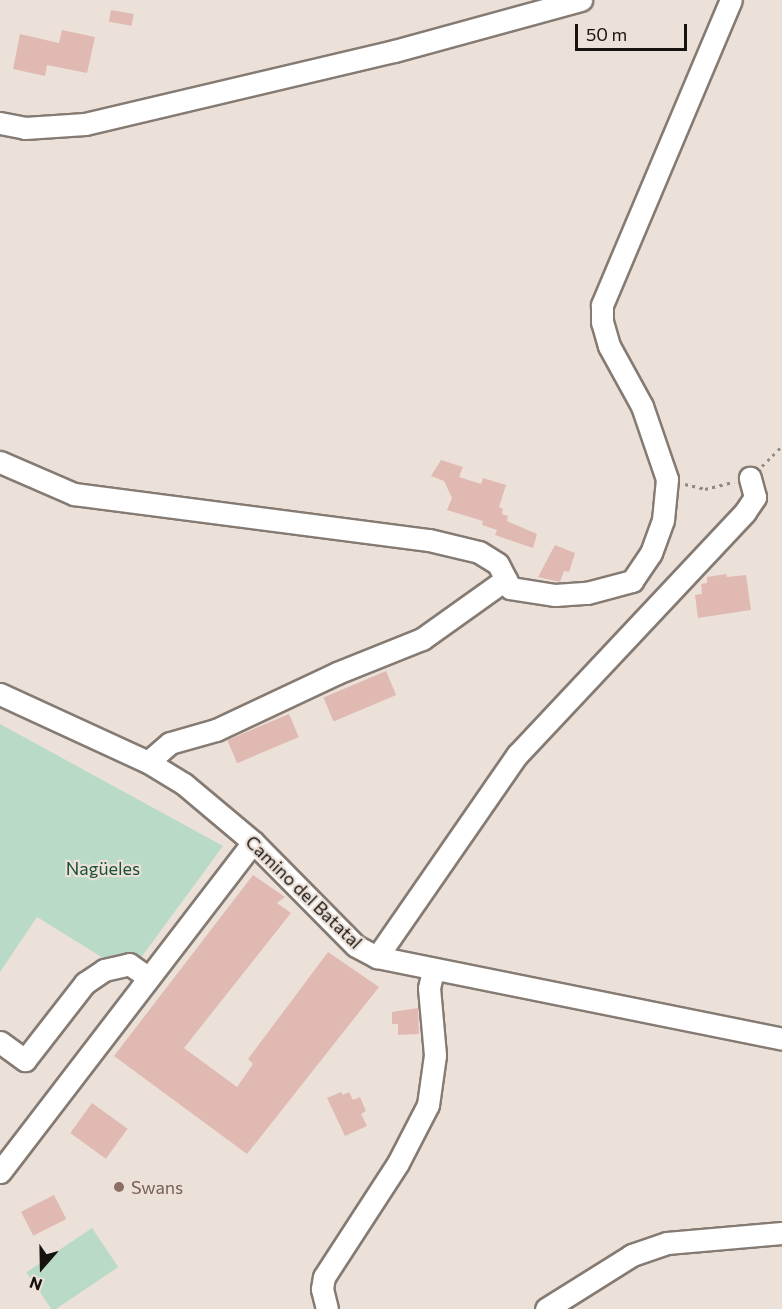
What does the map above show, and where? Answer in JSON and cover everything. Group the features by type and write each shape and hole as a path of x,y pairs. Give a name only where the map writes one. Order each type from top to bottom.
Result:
{"street":[{"path":"0,123 25,128 85,124 394,51 581,0"},
{"path":"0,462 74,494 429,540 479,552 498,564 510,588 555,595 586,593 632,581 651,553 663,520 667,479 642,406 609,346 602,322 602,305 731,0"},
{"path":"377,957 517,755 745,512 755,497 750,478"},
{"path":"148,762 170,743 216,730 337,673 422,639 506,579"},
{"name":"Camino del Batatal","path":"0,694 148,762 184,784 253,842 356,946 377,957 782,1039"},
{"path":"0,1172 253,842"},
{"path":"0,1042 25,1059 85,983 104,970 129,964 149,978"},
{"path":"327,1309 322,1289 324,1277 398,1163 428,1105 435,1055 429,988 433,970"},
{"path":"546,1309 632,1255 667,1243 782,1233"}],"path":[{"path":"667,479 705,489 750,478 782,446"}],"green space":[{"name":"Nagüeles","path":"0,724 223,846 129,974 37,917 0,972"},
{"path":"92,1228 118,1267 56,1309 51,1309 27,1272"}],"building":[{"path":"111,10 134,14 132,26 109,22"},
{"path":"62,30 95,37 87,73 47,65 45,76 13,69 20,34 59,43"},
{"path":"441,460 463,467 459,477 481,484 483,478 506,485 499,507 503,509 502,514 508,516 507,521 537,534 533,548 495,535 497,530 482,525 483,521 447,510 452,498 444,481 431,476"},
{"path":"555,545 575,553 569,572 564,571 560,582 538,577"},
{"path":"726,574 727,577 746,575 751,610 698,618 695,595 702,594 701,584 707,583 707,577"},
{"path":"386,671 396,695 334,722 323,698"},
{"path":"289,714 299,737 237,763 227,740"},
{"path":"253,875 285,897 277,903 291,913 184,1048 237,1087 253,1064 248,1059 328,952 379,987 247,1154 114,1056"},
{"path":"418,1008 419,1034 398,1035 398,1024 392,1024 392,1012"},
{"path":"341,1092 343,1095 349,1092 353,1100 360,1097 366,1111 361,1114 367,1126 345,1136 327,1098"},
{"path":"92,1103 128,1129 106,1159 70,1133"},
{"path":"54,1195 66,1219 33,1236 21,1212"}],"place":[{"name":"Swans","path":"119,1187"}]}
